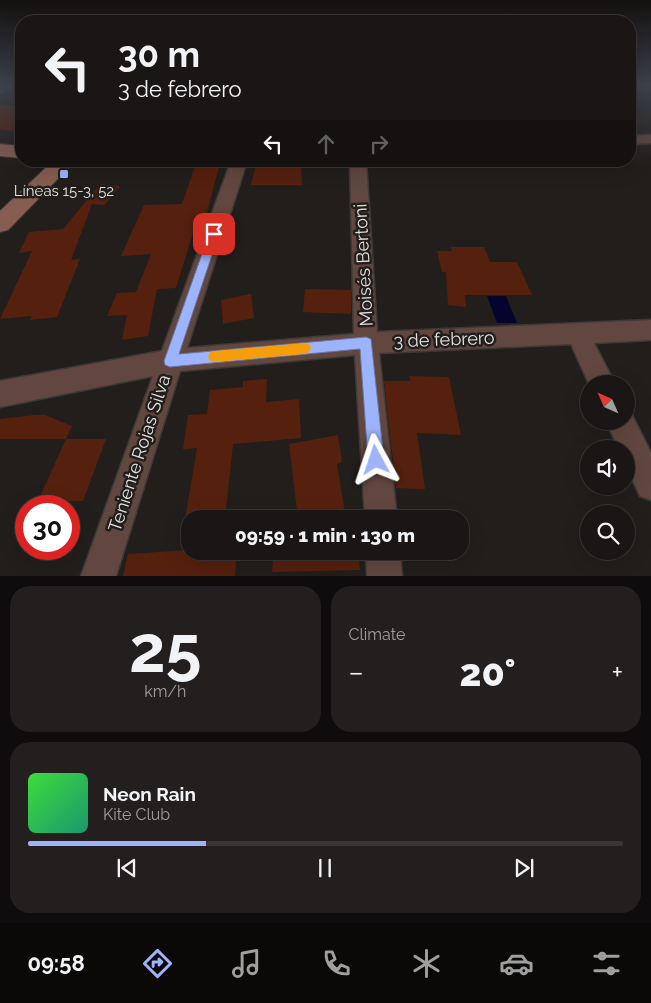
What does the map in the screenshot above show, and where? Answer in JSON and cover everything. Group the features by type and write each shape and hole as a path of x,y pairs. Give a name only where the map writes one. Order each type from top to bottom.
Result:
{"main road":[{"path":"0,150 15,151"},
{"path":"0,224 59,167"}],"street":[{"path":"636,140 651,139"},
{"name":"Teniente Rojas Silva","path":"98,576 237,167"},
{"name":"Moisés Bertoni","path":"358,167 366,343 380,510"},
{"name":"3 de febrero","path":"0,394 170,361 366,343 651,330"},
{"path":"578,334 598,375"},
{"path":"624,430 651,485"},
{"path":"384,560 385,576"}],"shaded area":[{"path":"487,296 506,296 517,323 497,323"}],"building":[{"path":"0,112 15,112 15,131 0,129"},
{"path":"195,167 219,167 205,220 197,220 176,288 157,289 148,336 122,340 127,315 107,316 117,293 136,292 151,254 121,256 144,205 182,204"},
{"path":"256,167 301,167 302,185 251,185"},
{"path":"100,184 120,186 105,205 92,204 71,260 80,259 57,317 30,320 32,316 0,319 32,251 19,253 29,232 63,229"},
{"path":"451,247 484,247 490,262 517,262 532,295 465,295 466,307 448,305 446,272 442,272 437,251 452,251"},
{"path":"305,289 351,290 351,314 303,312"},
{"path":"251,294 254,318 223,324 221,300"},
{"path":"409,376 449,377 461,435 417,433 425,489 396,488 384,381 410,381"},
{"path":"267,379 266,402 299,399 301,438 233,444 226,510 187,510 197,448 183,449 188,415 207,414 210,390 243,387 243,381"},
{"path":"45,415 72,426 66,439 0,439 0,419"},
{"path":"338,435 342,462 337,464 345,510 297,510 289,444"},
{"path":"66,439 106,439 83,501 80,501 80,495 41,495"},
{"path":"181,551 181,560 236,560 235,576 123,576 128,554"},
{"path":"273,560 359,560 360,570 272,572"}],"slow traffic":[{"path":"215,357 304,348"}],"place":[{"name":"Líneas 15-3, 52","path":"64,174"}],"route":[{"path":"214,234 170,361 366,343 376,460"}]}
